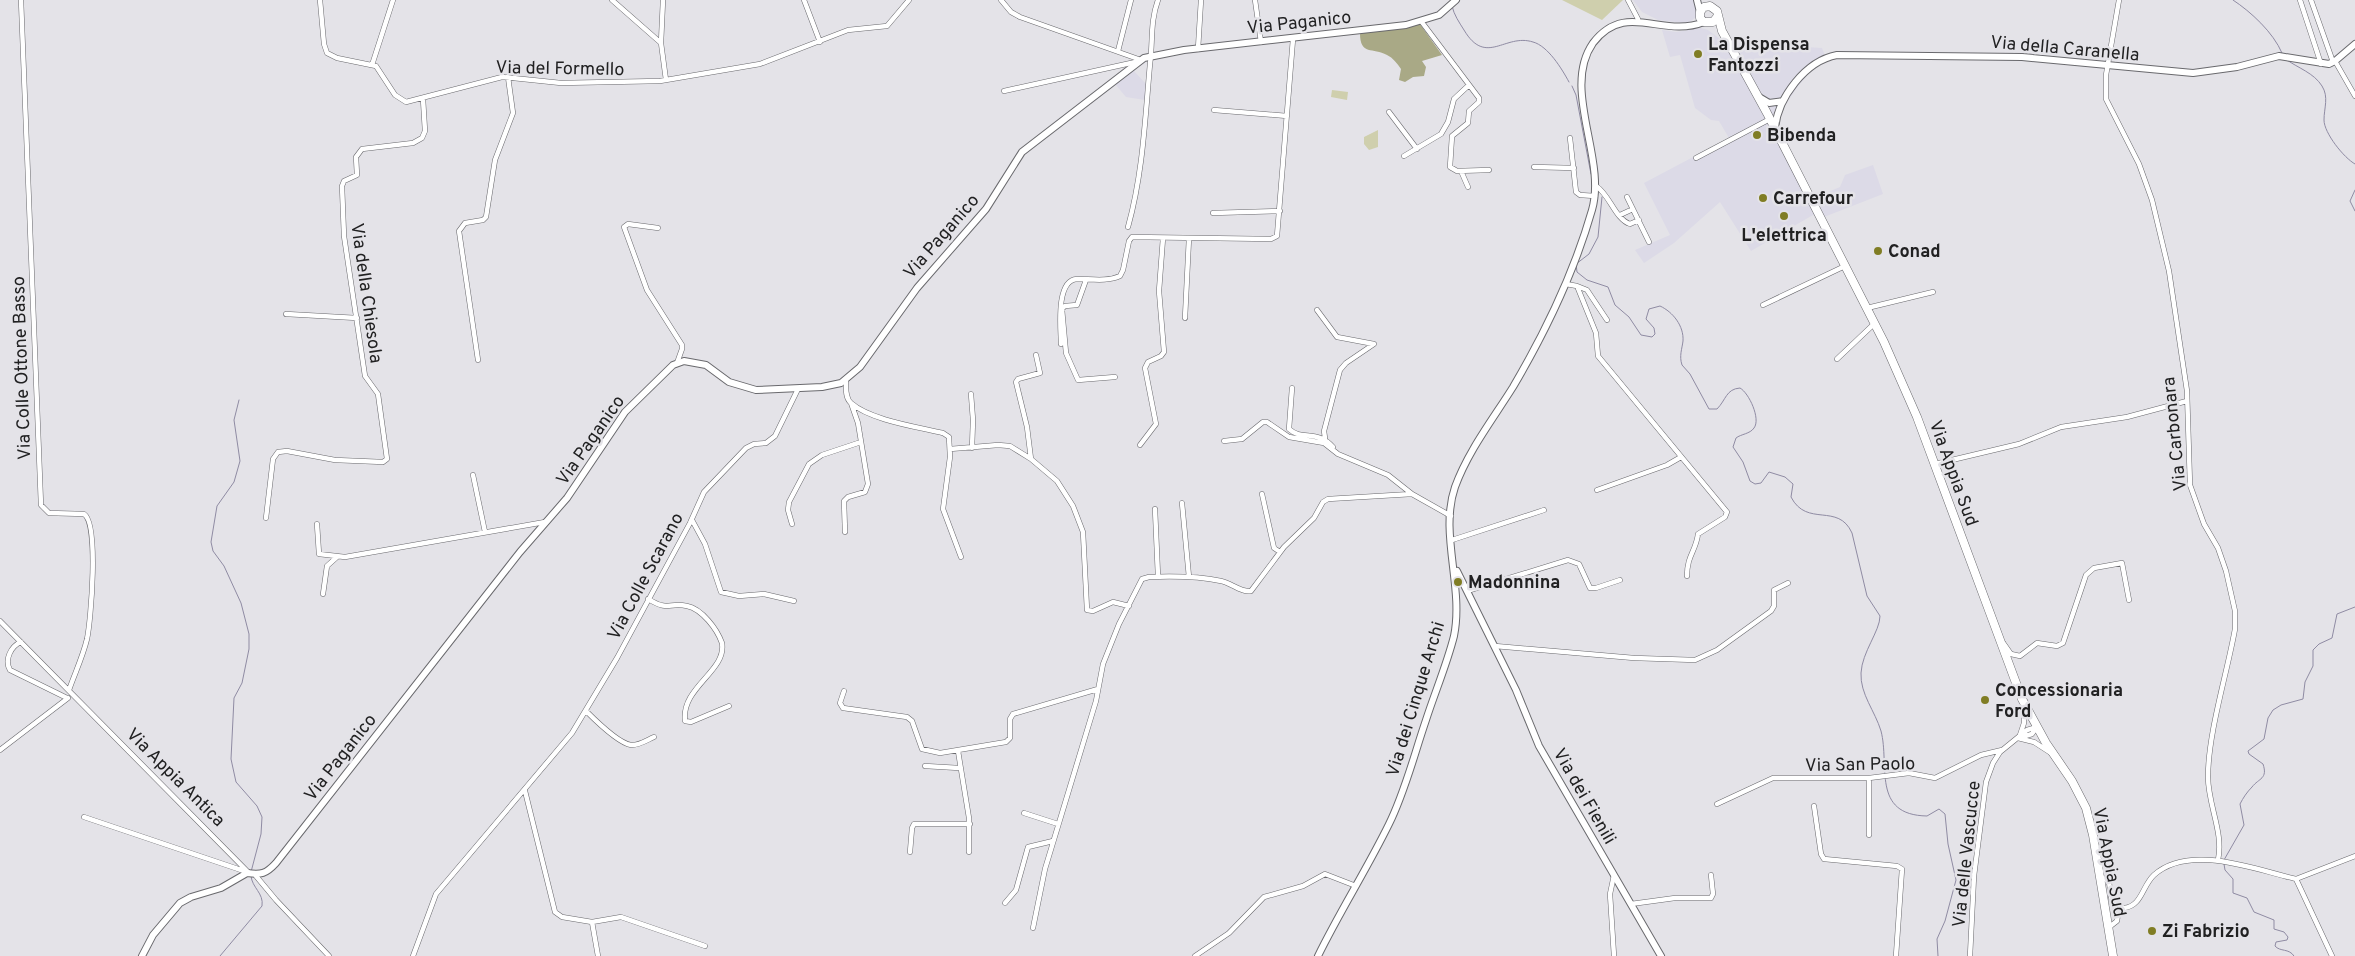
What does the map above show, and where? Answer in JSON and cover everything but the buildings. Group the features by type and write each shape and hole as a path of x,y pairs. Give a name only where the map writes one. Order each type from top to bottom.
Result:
{"main road":[{"name":"Via Appia Sud","path":"1705,1 1715,8 1722,31 1769,116 1875,323 1917,417 2024,703 2036,727 2072,781 2086,808 2100,876 2112,956"},
{"path":"1705,1 1700,13 1707,22 1722,31"},
{"path":"1707,22 1717,17"}],"street":[{"name":"Via Colle Ottone Basso","path":"21,0 40,505 49,513 84,514 90,522 93,579 91,617 71,692"},
{"path":"320,0 324,44 327,53 336,58 372,65 392,0"},
{"path":"612,0 661,43"},
{"path":"663,0 661,43 666,80"},
{"path":"804,0 820,42"},
{"name":"Via del Formello","path":"372,65 379,69 394,94 400,100 407,102 492,78 508,77 564,83 639,83 666,80 713,70 760,64 851,29 887,26 909,0"},
{"path":"1001,0 1020,17 1141,60"},
{"path":"1118,52 1131,0"},
{"path":"1128,226 1141,171 1152,23 1158,0"},
{"path":"1198,49 1201,0"},
{"path":"1255,0 1261,42"},
{"name":"Via Paganico","path":"846,381 860,367 920,284 986,210 1022,152 1141,60 1151,55 1293,39 1421,21 1446,10 1456,0"},
{"path":"1628,0 1638,19"},
{"name":"Via Carbonara","path":"2119,0 2105,84 2107,104 2138,164 2155,210 2169,271 2187,401 2190,485 2203,520 2218,548 2225,568 2236,621 2209,765 2210,801 2220,843 2219,861"},
{"path":"2300,0 2321,64"},
{"path":"2311,0 2334,62 2355,96"},
{"path":"1686,27 1700,13"},
{"name":"Via dei Cinque Archi","path":"1318,956 1395,812 1453,640 1458,604 1450,516 1454,491 1463,469 1530,357 1556,308 1584,236 1596,186 1583,95 1583,65 1591,46 1607,28 1621,20 1638,19 1667,26 1686,27"},
{"path":"1421,21 1479,96 1479,101 1470,111 1468,123 1453,134 1450,143 1450,167 1454,171 1489,170"},
{"path":"1686,27 1707,22"},
{"path":"1061,344 1061,300 1072,281 1115,278 1121,275 1131,238 1275,238 1279,233 1293,39"},
{"path":"2334,62 2355,44"},
{"name":"Via della Caranella","path":"1769,116 1810,68 1822,59 1837,55 2016,57 2200,74 2244,66 2272,57 2292,56 2321,64 2334,62"},
{"name":"Via Paganico","path":"1004,91 1141,60"},
{"path":"478,360 459,230 464,223 483,220 486,217 495,160 514,113 508,77"},
{"path":"1404,156 1443,132 1449,119 1454,99 1470,85"},
{"path":"1759,97 1769,102 1783,101"},
{"name":"Via della Chiesola","path":"266,518 273,459 278,452 287,451 337,461 382,462 387,459 378,394 366,378 344,236 342,184 357,175 356,156 360,150 413,143 423,137 425,130 423,98"},
{"name":"Via della Caranella","path":"1775,128 1777,114 1783,101"},
{"path":"1214,110 1287,116"},
{"path":"1389,112 1417,149"},
{"path":"1696,158 1769,116"},
{"path":"1570,138 1576,193 1595,196"},
{"path":"1534,167 1574,168"},
{"path":"1460,171 1468,187"},
{"path":"1596,186 1628,223 1639,220"},
{"path":"1627,197 1649,242"},
{"path":"1620,215 1633,209"},
{"path":"1213,213 1280,211"},
{"path":"658,228 628,224 624,227 649,294 682,346 677,363 689,361 710,366 727,381 746,388 766,391 828,387 846,381 846,393 858,420 868,485 865,492 847,497 844,501 845,532"},
{"path":"1140,445 1156,423 1146,368 1149,361 1164,353 1159,291 1163,238"},
{"path":"1184,318 1189,238"},
{"path":"1763,305 1845,266"},
{"path":"1086,280 1077,305 1065,306 1062,309 1066,356 1078,380 1115,377"},
{"path":"1566,284 1587,290 1607,320"},
{"path":"1577,286 1596,333 1598,356 1727,515 1699,534 1688,560 1687,576"},
{"path":"1867,308 1933,292"},
{"path":"1317,310 1337,337 1374,344 1340,370 1324,431 1325,438 1343,456"},
{"path":"286,314 357,318"},
{"path":"1837,359 1875,323"},
{"path":"1031,459 1027,427 1016,382 1018,379 1040,373 1041,369 1036,355"},
{"name":"Via Paganico","path":"256,876 267,872 285,852 545,522 570,494 625,412 677,363"},
{"path":"1292,388 1289,429 1296,434 1325,438"},
{"name":"Via Colle Scarano","path":"413,956 436,894 480,840 560,750 586,711 692,520 703,493 746,448 754,444 766,443 774,438 798,389"},
{"path":"971,394 974,420 972,448"},
{"path":"1935,464 2022,443 2064,427 2129,416 2187,401"},
{"path":"851,403 884,419 945,433 949,438 950,449 943,509 961,556"},
{"path":"1224,441 1242,439 1266,422 1286,436 1323,442 1343,456 1385,473 1412,494 1450,516"},
{"path":"792,524 788,510 789,502 809,464 829,452 861,442"},
{"path":"950,449 1006,445 1031,459 1057,481 1077,515 1084,542 1087,610 1093,611 1113,602 1129,606"},
{"path":"1597,490 1667,465 1681,457"},
{"path":"473,475 485,532"},
{"path":"1262,494 1273,544 1276,550 1280,552"},
{"path":"1033,928 1053,841 1098,689 1104,660 1142,580 1158,576 1189,577 1228,583 1250,591 1280,552 1315,517 1323,502 1327,499 1412,494"},
{"path":"1182,503 1189,577"},
{"path":"1155,509 1158,576"},
{"path":"1452,540 1544,510"},
{"path":"692,520 704,544 721,592 739,596 764,594 794,601"},
{"path":"317,524 318,554 338,557 387,551 545,522"},
{"path":"323,594 327,566 338,557"},
{"path":"1466,591 1568,560 1579,564 1590,588 1596,588 1620,580"},
{"path":"1997,632 2007,648 2016,656 2023,656 2039,642 2061,645 2066,639 2088,572 2092,569 2118,562 2124,565 2129,600"},
{"name":"Via dei Fienili","path":"1454,567 1495,646 1539,746 1661,956"},
{"path":"1495,646 1628,657 1698,660 1717,650 1771,611 1774,606 1774,590 1788,583"},
{"path":"648,599 664,607 683,606 692,608 709,622 722,643 720,659 694,692 685,721 691,722 728,706"},
{"name":"Via Appia Antica","path":"0,621 248,872 256,876 329,956"},
{"path":"21,642 15,645 10,653 8,664 10,670 67,698"},
{"path":"844,691 840,703 843,708 907,717 912,721 920,746 924,750 937,753 958,751 1008,741 1011,735 1010,719 1015,713 1098,689"},
{"path":"0,750 67,698 71,692"},
{"path":"2024,703 2023,726 2018,738 2034,742 2053,755"},
{"path":"586,711 604,727 629,744 635,744 654,737"},
{"name":"Via delle Vascucce","path":"1970,956 1974,879 1982,831 1984,793 1992,765 2002,750 2028,729 2036,727"},
{"name":"Via San Paolo","path":"1717,804 1771,779 1868,778 1913,773 1927,778 1936,778 1981,755 2002,750"},
{"path":"958,751 959,768 970,824 969,852"},
{"path":"925,766 959,768"},
{"path":"1868,778 1870,835"},
{"path":"524,791 556,913 562,918 592,922 620,916 705,946"},
{"path":"1814,806 1823,859 1898,866 1902,869 1896,956"},
{"path":"1024,813 1058,824"},
{"path":"84,817 248,872"},
{"path":"910,852 912,827 914,824 970,824"},
{"path":"1005,903 1016,890 1028,847 1053,841"},
{"path":"2100,876 2108,880 2112,902 2119,908 2128,908 2136,904 2149,880 2162,870 2192,861 2219,861 2296,879 2355,856"},
{"path":"233,867 237,860"},
{"path":"142,956 158,928 180,904 191,897 219,889 248,872"},
{"path":"1195,956 1229,933 1257,902 1268,895 1303,886 1325,874 1356,886"},
{"path":"1614,875 1610,894 1614,956"},
{"path":"1631,904 1675,898 1710,898 1714,894 1711,875"},
{"path":"2296,879 2332,956"},
{"path":"2108,928 2116,923 2119,908"},
{"path":"592,922 598,956"}],"shaded area":[{"path":"1633,0 1695,0 1697,7 1696,17 1684,23 1658,20 1642,12"},
{"path":"1701,28 1708,30 1724,42 1822,48 1827,61 1809,73 1796,89 1779,115 1779,126 1814,198 1840,187 1845,175 1873,165 1883,194 1824,217 1813,215 1751,251 1720,202 1674,243 1644,263 1635,250 1670,235 1644,183 1729,138 1719,121 1711,120 1695,108 1680,55 1670,57 1662,30 1676,32"},
{"path":"1133,70 1147,85 1145,100 1126,97 1115,84"}],"green space":[{"path":"1562,0 1623,0 1602,20"},
{"path":"1420,24 1442,55 1422,61 1426,67 1424,76 1413,77 1405,82 1399,80 1401,69 1393,59 1382,53 1368,50 1362,45 1360,33"},
{"path":"1332,90 1348,92 1347,100 1331,97"},
{"path":"1378,130 1378,147 1369,150 1364,144 1364,137"}],"waterway":[{"path":"2233,0 2261,23 2282,53"},
{"path":"1452,6 1455,15 1472,41 1488,48 1523,40 1539,44 1549,53 1569,82"},
{"path":"2287,60 2319,81 2325,94 2324,120 2327,132 2340,151 2355,164"},
{"path":"1572,86 1576,95 1591,174"},
{"path":"2355,190 2350,201 2355,211"},
{"path":"1602,197 1598,237 1589,254 1576,264 1577,272 1587,280 1608,287 1615,305 1629,317 1641,335 1652,337 1655,334 1654,328 1646,319 1649,309 1660,306 1669,312 1677,320 1682,330 1682,365 1690,374 1709,409 1717,409 1732,390 1740,388 1747,395 1753,406 1756,424 1750,432 1736,438 1733,447 1743,462 1750,481 1755,484 1761,483 1769,472 1785,477 1793,484 1791,497 1798,506 1814,514 1839,519 1846,524 1852,533 1867,596 1880,616 1877,628 1864,657 1861,681 1881,731 1886,786 1890,798 1897,807 1909,813 1927,816 1939,809 1945,814 1948,844 1956,880 1945,921 1937,939 1938,956"},
{"path":"239,400 234,420 240,461 234,482 217,506 211,542 213,551 224,566 241,603 249,634 249,649 242,683 234,698 231,759 236,782 257,806 262,817 261,834 251,872"},
{"path":"2224,860 2244,825 2240,804 2247,793 2264,775 2263,764 2249,754 2248,751 2264,739 2268,718 2273,710 2281,705 2303,699 2305,682 2313,666 2313,650 2319,644 2332,638 2337,614 2355,607"},
{"path":"2224,864 2225,870 2233,879 2233,893 2247,898 2254,912 2274,920 2274,929 2284,932 2288,937 2287,940 2276,942 2275,946 2290,952 2294,956"},
{"path":"220,956 262,906 260,894 253,884 251,876"}],"place":[{"name":"La Dispensa Fantozzi","path":"1698,54"},
{"name":"Bibenda","path":"1757,135"},
{"name":"Carrefour","path":"1763,198"},
{"name":"L'elettrica","path":"1784,216"},
{"name":"Conad","path":"1878,251"},
{"name":"Madonnina","path":"1458,582"},
{"name":"Concessionaria Ford","path":"1985,700"},
{"name":"Zi Fabrizio","path":"2152,931"}]}
